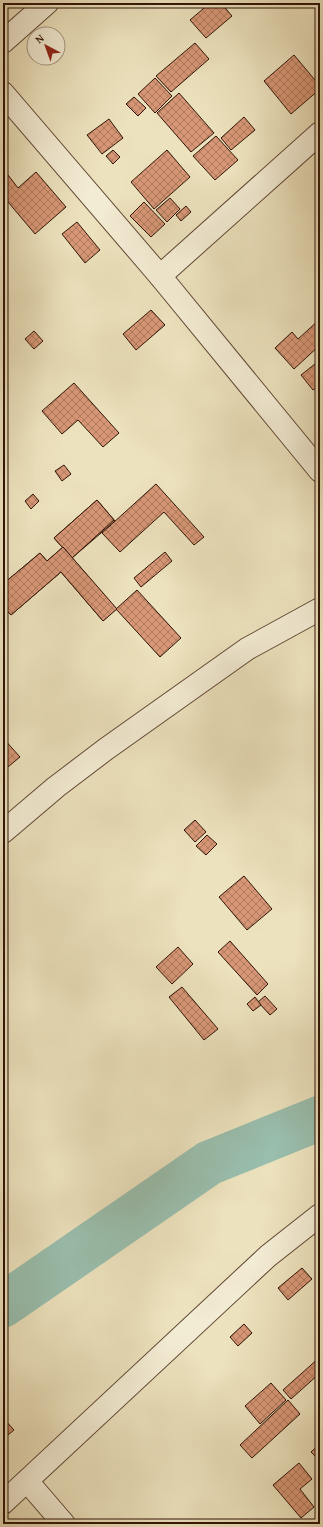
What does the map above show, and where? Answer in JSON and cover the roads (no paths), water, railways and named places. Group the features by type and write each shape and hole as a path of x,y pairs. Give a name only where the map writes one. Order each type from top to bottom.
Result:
{"street":[{"path":"3,42 47,3"},
{"path":"3,93 160,276 320,471"},
{"path":"160,276 320,133"},
{"path":"3,832 56,787 106,749 247,650 320,609"},
{"path":"3,1503 268,1256 320,1215"},
{"path":"27,1481 64,1524"}],"waterway":[{"path":"3,1305 209,1163 320,1118"}]}
